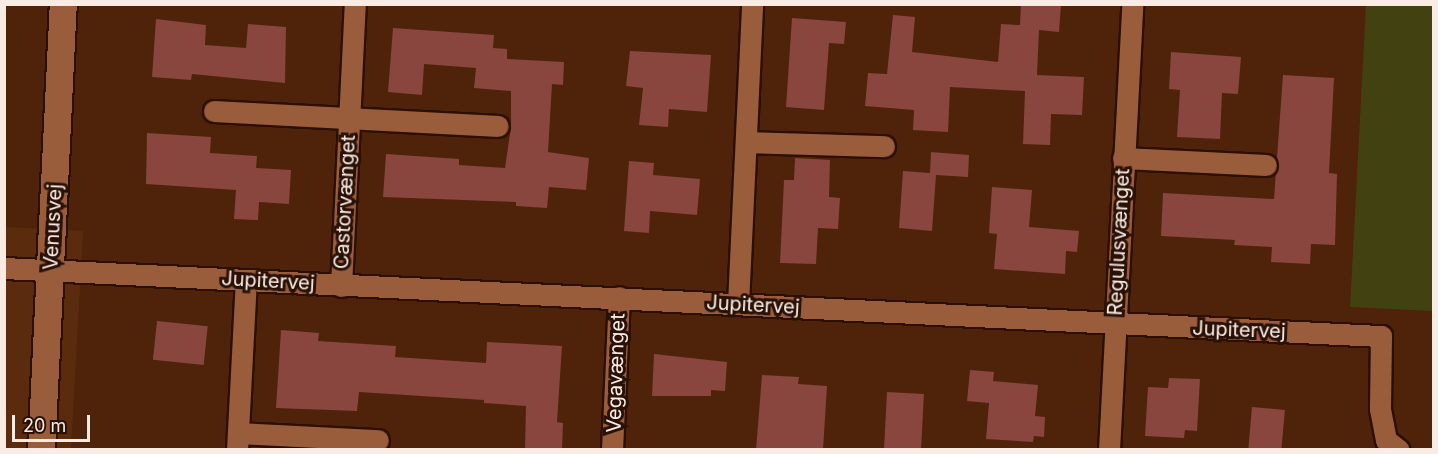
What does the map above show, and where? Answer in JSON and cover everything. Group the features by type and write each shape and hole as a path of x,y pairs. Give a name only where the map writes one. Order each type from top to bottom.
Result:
{"street":[{"name":"Venusvej","path":"41,450 63,4"},
{"name":"Castorvænget","path":"341,286 355,4"},
{"path":"738,304 752,4"},
{"name":"Regulusvænget","path":"1109,450 1132,4"},
{"name":"Castorvænget","path":"214,111 498,126"},
{"path":"746,142 884,146"},
{"name":"Regulusvænget","path":"1123,158 1266,165"},
{"name":"Jupitervej","path":"4,268 341,286 619,297 1114,326 1381,336 1380,409 1386,440 1399,450"},
{"path":"246,280 237,441 378,440"},
{"name":"Vegavænget","path":"612,450 619,297"}],"shaded area":[{"path":"1366,5 1433,5 1433,311 1350,307"},
{"path":"5,227 83,231 71,449 5,450"}],"building":[{"path":"1021,4 1061,4 1059,32 1039,30 1037,75 1084,77 1082,115 1051,114 1050,145 1023,144 1025,91 950,87 948,132 913,130 914,110 865,106 868,73 887,74 893,15 915,17 912,52 998,62 1001,24 1020,25"},
{"path":"792,18 846,22 844,44 829,43 824,110 786,107"},
{"path":"156,19 206,25 205,45 246,48 248,24 286,27 285,83 192,74 191,80 152,77"},
{"path":"393,28 494,35 493,48 507,49 507,59 564,62 563,85 552,84 548,152 589,158 586,190 549,187 547,208 516,206 516,202 383,197 386,154 459,159 459,165 505,168 511,127 511,91 474,88 476,68 424,64 422,95 388,92"},
{"path":"630,51 711,55 707,112 669,109 668,127 639,125 643,88 626,86"},
{"path":"1171,52 1241,57 1238,94 1222,93 1220,139 1177,137 1180,90 1169,89"},
{"path":"1283,75 1334,78 1329,173 1337,174 1335,245 1311,244 1310,264 1271,262 1272,247 1234,245 1235,240 1161,236 1163,193 1274,199"},
{"path":"147,133 211,137 210,153 257,156 256,168 291,170 289,204 259,202 258,220 234,219 236,190 146,184"},
{"path":"931,152 969,155 968,177 936,175 932,231 899,228 903,171 930,173"},
{"path":"795,158 830,160 829,197 840,198 838,229 818,228 816,264 780,263 784,180 794,180"},
{"path":"629,161 654,163 653,175 700,179 697,215 650,211 649,233 624,231"},
{"path":"992,187 1032,190 1029,227 1079,231 1077,252 1066,251 1065,274 994,269 997,234 989,233"},
{"path":"157,321 208,326 204,365 153,360"},
{"path":"281,330 319,333 318,341 396,346 395,357 486,363 487,342 562,346 557,422 563,423 562,450 525,450 526,406 484,403 484,400 359,392 357,411 276,408"},
{"path":"654,354 727,362 725,391 711,390 711,396 652,396"},
{"path":"970,370 994,372 993,381 1038,385 1035,416 1045,417 1044,437 1034,436 1033,442 986,439 989,403 967,401"},
{"path":"762,375 799,377 798,384 827,386 823,450 756,450"},
{"path":"1169,378 1200,379 1197,431 1185,430 1184,438 1145,436 1148,387 1168,388"},
{"path":"887,392 924,394 921,450 884,450"},
{"path":"1252,407 1285,410 1281,450 1248,450"}]}
